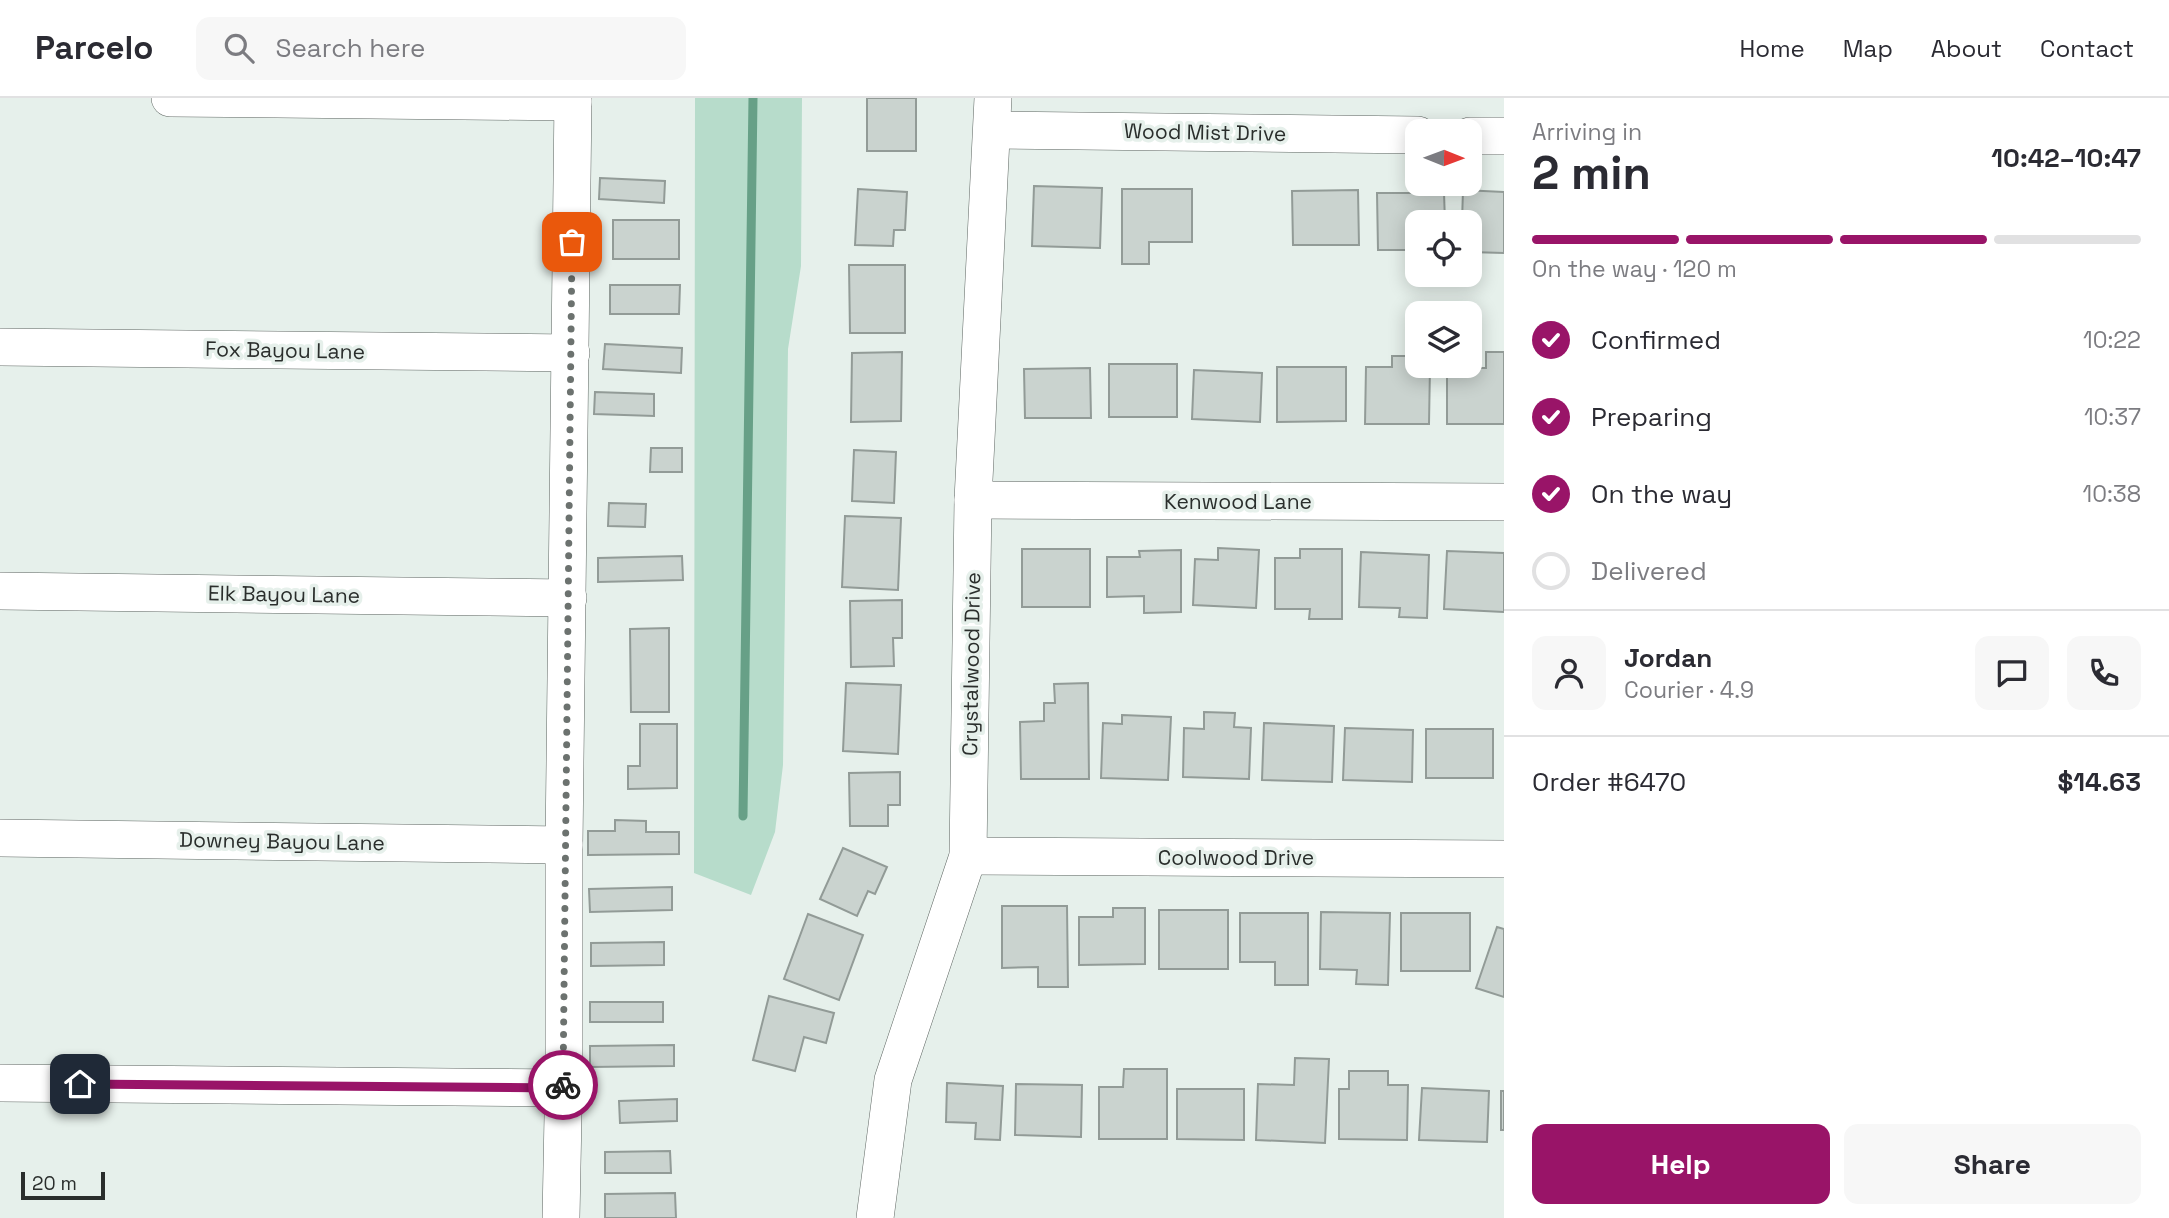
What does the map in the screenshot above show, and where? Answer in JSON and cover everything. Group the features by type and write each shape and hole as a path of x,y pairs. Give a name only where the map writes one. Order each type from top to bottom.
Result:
{"street":[{"path":"170,98 573,100 561,1218"},
{"name":"Wood Mist Drive","path":"993,114 1405,134"},
{"name":"Crystalwood Drive","path":"874,1218 893,1080 968,856 973,500 993,114"},
{"path":"1482,136 1504,136"},
{"name":"Fox Bayou Lane","path":"0,347 571,353"},
{"name":"Kenwood Lane","path":"973,500 1504,502"},
{"name":"Elk Bayou Lane","path":"0,591 568,598"},
{"name":"Downey Bayou Lane","path":"0,838 564,845"},
{"name":"Coolwood Drive","path":"968,856 1504,859"},
{"path":"0,1083 563,1088"}],"green space":[{"path":"695,98 802,98 801,266 788,349 783,765 775,832 751,895 694,873"}],"building":[{"path":"867,98 916,98 916,151 867,151"},
{"path":"600,178 665,181 664,203 599,199"},
{"path":"1034,186 1102,188 1100,248 1032,246"},
{"path":"858,189 907,192 905,230 894,230 893,246 855,245"},
{"path":"1122,189 1192,189 1192,242 1149,242 1149,264 1122,264"},
{"path":"1358,190 1359,245 1293,245 1292,191"},
{"path":"1482,191 1504,192 1504,253 1482,252 1482,210 1462,210 1463,196 1482,196"},
{"path":"1377,193 1444,196 1445,210 1405,210 1405,250 1378,250"},
{"path":"613,220 679,220 679,259 613,259"},
{"path":"849,265 905,265 905,333 850,333"},
{"path":"610,285 680,285 679,314 610,314"},
{"path":"605,344 682,348 681,373 603,369"},
{"path":"902,352 901,421 851,422 852,353"},
{"path":"1486,352 1504,352 1504,424 1447,424 1447,378 1482,378 1482,368 1486,368"},
{"path":"1392,356 1405,356 1405,378 1430,378 1429,424 1365,424 1366,367 1392,367"},
{"path":"1109,364 1177,364 1177,417 1109,417"},
{"path":"1277,367 1346,367 1346,421 1277,422"},
{"path":"1090,368 1091,418 1025,418 1024,369"},
{"path":"1194,370 1262,373 1260,422 1192,419"},
{"path":"595,392 654,394 654,416 594,414"},
{"path":"651,448 682,448 682,472 650,472"},
{"path":"854,450 896,452 894,503 852,501"},
{"path":"609,503 646,504 645,527 608,526"},
{"path":"845,516 901,518 898,590 842,587"},
{"path":"1218,548 1259,550 1256,608 1193,605 1195,559 1218,560"},
{"path":"1022,549 1090,549 1090,607 1022,607"},
{"path":"1300,549 1342,549 1342,619 1309,619 1310,609 1275,609 1275,558 1300,558"},
{"path":"1181,550 1181,612 1144,613 1144,596 1107,597 1107,557 1140,557 1139,551"},
{"path":"1447,551 1504,553 1504,612 1444,609"},
{"path":"1361,552 1429,555 1427,618 1399,617 1400,608 1359,607"},
{"path":"682,556 683,580 598,582 598,558"},
{"path":"902,600 902,638 893,638 894,666 851,667 850,601"},
{"path":"669,628 669,712 631,712 630,629"},
{"path":"846,683 901,685 898,754 843,751"},
{"path":"1088,683 1089,779 1021,779 1020,722 1044,721 1044,703 1055,703 1054,684"},
{"path":"1204,712 1235,713 1234,727 1251,728 1249,779 1183,777 1184,728 1204,729"},
{"path":"1122,715 1171,717 1168,780 1101,778 1103,723 1122,724"},
{"path":"1264,723 1334,726 1332,782 1262,780"},
{"path":"640,724 677,724 677,788 628,789 628,766 640,766"},
{"path":"1345,728 1413,730 1412,782 1343,780"},
{"path":"1426,729 1493,729 1493,778 1426,778"},
{"path":"900,772 900,805 888,805 888,826 850,826 849,773"},
{"path":"615,820 646,821 646,832 679,832 679,854 588,855 588,831 615,831"},
{"path":"843,848 887,867 875,894 868,891 857,916 820,899"},
{"path":"672,887 672,910 590,912 589,889"},
{"path":"1002,906 1067,906 1068,987 1038,987 1038,967 1002,968"},
{"path":"1113,908 1145,908 1145,964 1079,965 1079,917 1113,917"},
{"path":"1159,910 1228,910 1228,969 1159,969"},
{"path":"1321,912 1390,913 1388,985 1356,984 1357,970 1320,969"},
{"path":"1240,913 1308,913 1308,985 1275,985 1275,962 1240,962"},
{"path":"1401,913 1470,913 1470,971 1401,971"},
{"path":"808,914 863,935 839,1000 784,979"},
{"path":"1497,927 1504,929 1504,997 1476,988"},
{"path":"664,942 664,965 591,966 591,943"},
{"path":"769,996 834,1013 826,1043 804,1037 795,1071 753,1060"},
{"path":"590,1002 663,1002 663,1022 590,1022"},
{"path":"674,1045 674,1066 590,1067 590,1046"},
{"path":"1295,1058 1329,1059 1325,1143 1256,1140 1258,1084 1294,1085"},
{"path":"1124,1069 1167,1069 1167,1139 1099,1139 1099,1087 1123,1087"},
{"path":"1349,1071 1388,1071 1388,1085 1408,1085 1407,1140 1339,1139 1339,1089 1349,1089"},
{"path":"947,1083 1003,1086 1000,1140 975,1139 976,1123 946,1122"},
{"path":"1016,1084 1082,1085 1081,1137 1015,1135"},
{"path":"1422,1088 1489,1091 1487,1142 1419,1140"},
{"path":"1177,1089 1244,1089 1244,1140 1177,1139"},
{"path":"1501,1091 1504,1091 1504,1130 1501,1130"},
{"path":"677,1099 677,1121 620,1123 619,1101"},
{"path":"670,1151 671,1173 605,1173 605,1152"},
{"path":"675,1193 676,1218 605,1218 605,1194"}],"waterway":[{"path":"743,816 753,98"}],"way so far":[{"path":"563,1085 572,242"}],"route":[{"path":"80,1084 563,1088 563,1085"}]}
